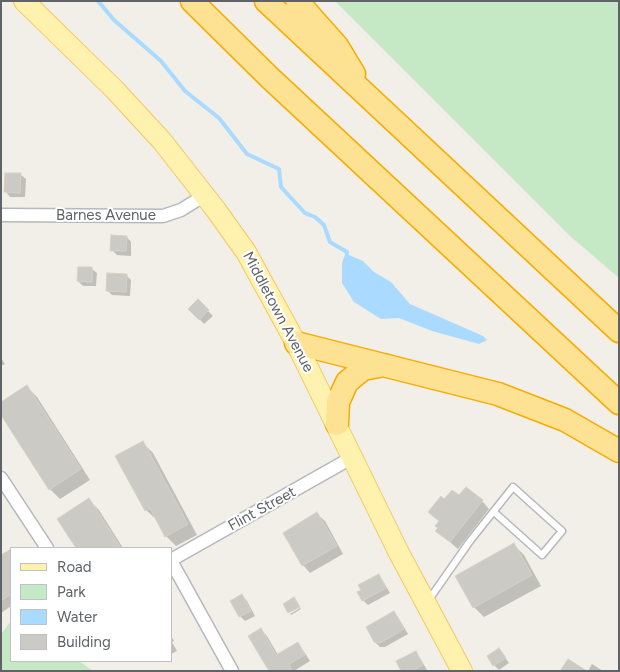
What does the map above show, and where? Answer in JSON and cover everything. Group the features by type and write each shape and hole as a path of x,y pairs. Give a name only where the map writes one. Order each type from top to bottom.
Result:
{"highway":[{"path":"192,1 269,77 619,403"},
{"path":"266,1 619,331"},
{"path":"297,1 337,46 362,91"},
{"path":"296,343 477,388 516,400 565,420 619,451"},
{"path":"337,424 338,402 347,382 363,370 373,366 384,365"}],"main road":[{"name":"Middletown Avenue","path":"24,1 140,117 205,195 246,252 296,343 399,553 462,671"}],"street":[{"name":"Barnes Avenue","path":"1,215 163,216 182,210 205,195"},
{"name":"Flint Street","path":"172,559 353,457"},
{"path":"1,478 46,547"},
{"path":"172,562 232,671"}],"lane":[{"path":"426,604 470,541 513,487 562,532 542,555 494,512"}],"green space":[{"path":"335,1 619,1 619,278 570,236"},
{"path":"10,622 10,662 80,662 93,671 1,671 1,634"}],"water":[{"path":"349,255 363,261 374,272 391,282 410,304 483,336 487,340 479,344 432,331 399,318 381,319 354,302 342,283 342,263 344,257"}],"building":[{"path":"5,173 21,173 20,193 4,192"},
{"path":"111,235 127,236 126,251 110,251"},
{"path":"78,267 92,267 92,282 77,281"},
{"path":"107,273 127,274 126,292 106,291"},
{"path":"198,299 209,310 199,320 188,309"},
{"path":"27,385 81,469 49,490 1,415 1,402"},
{"path":"143,441 188,524 165,537 150,508 145,511 115,456"},
{"path":"466,487 483,500 450,542 435,531 438,528 435,526 439,521 428,512 441,496 444,499 452,490 459,495"},
{"path":"89,498 120,547 75,547 57,519"},
{"path":"317,512 337,546 302,566 283,533"},
{"path":"514,543 532,575 473,608 455,576"},
{"path":"10,550 10,595 1,601 1,555"},
{"path":"379,574 386,588 362,601 357,592 361,590 358,585"},
{"path":"242,594 251,611 239,617 230,601"},
{"path":"294,597 300,607 288,613 283,604"},
{"path":"394,611 404,629 380,643 374,642 366,627"},
{"path":"261,628 276,655 298,642 305,655 289,664 292,671 269,671 248,636"},
{"path":"499,648 506,658 493,666 487,656"},
{"path":"416,651 423,665 412,671 401,671 396,661"},
{"path":"568,659 587,671 560,671"}],"waterway":[{"path":"98,1 114,20 161,61 185,91 219,118 247,154 279,169 281,187 305,213 315,217 324,225 330,242 347,252 346,261"}]}
